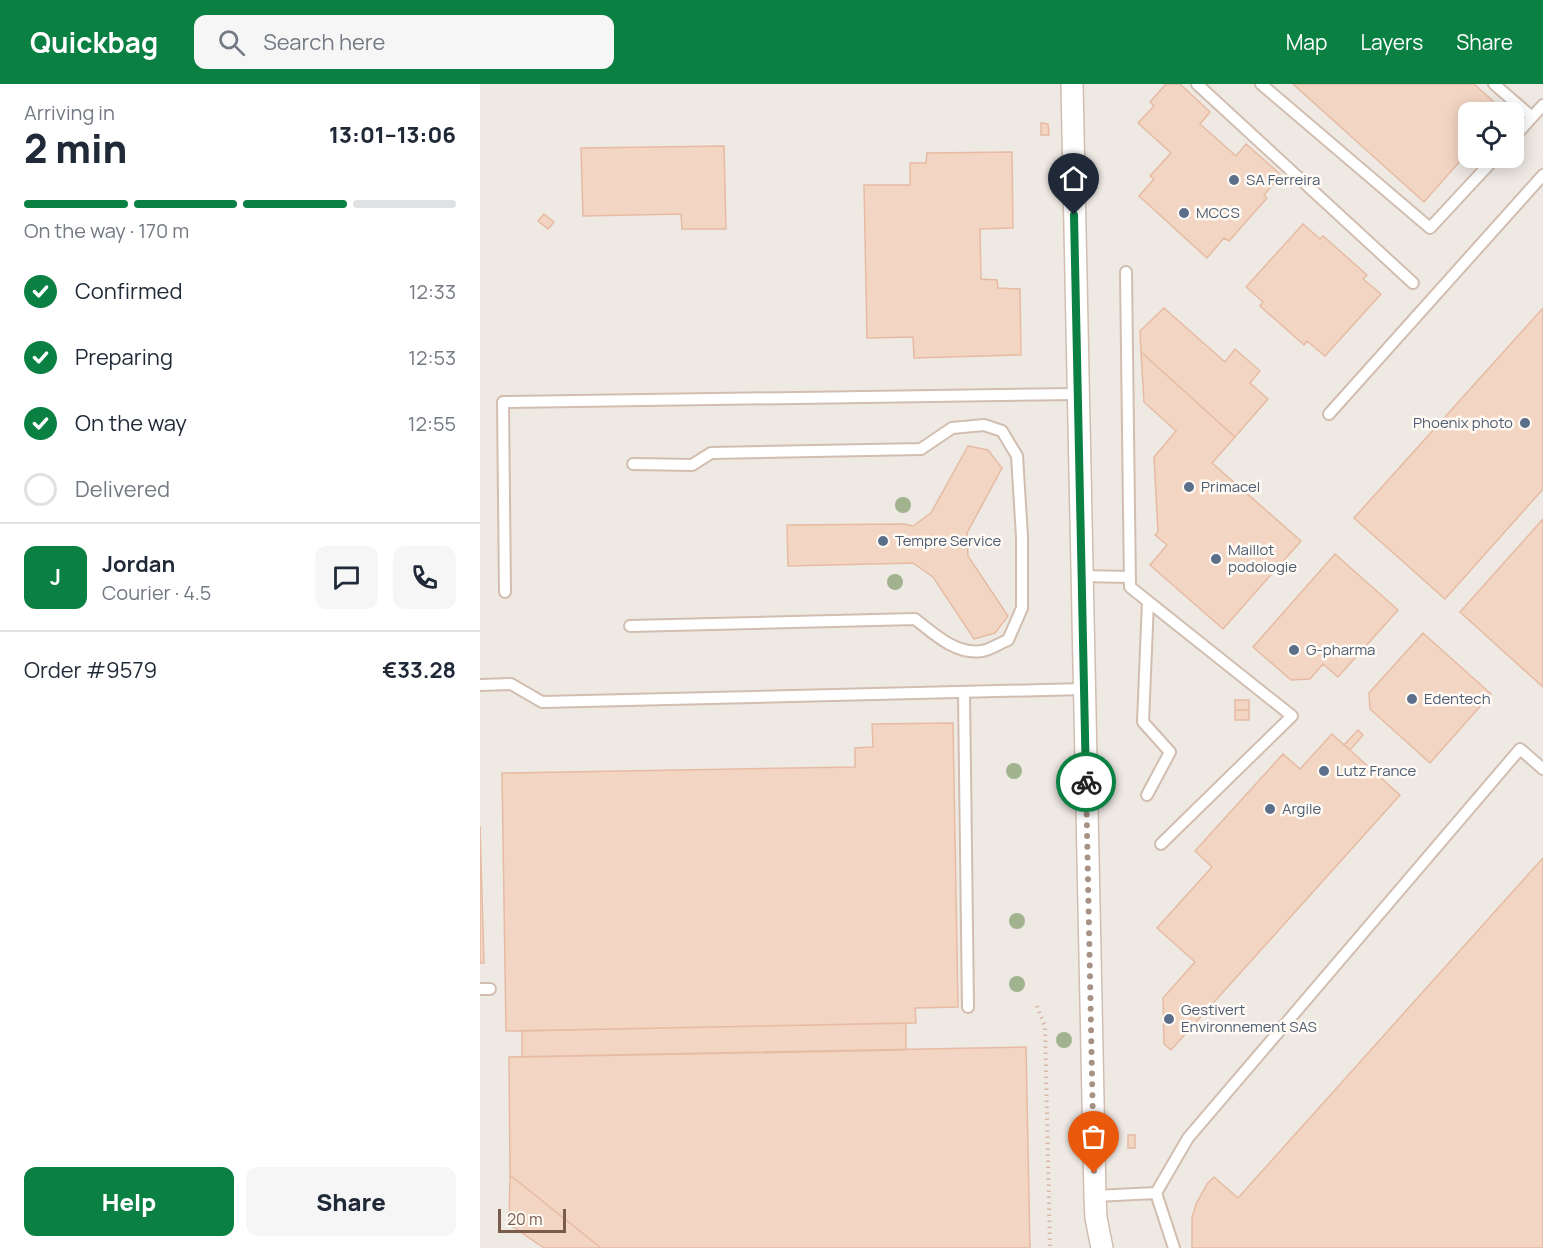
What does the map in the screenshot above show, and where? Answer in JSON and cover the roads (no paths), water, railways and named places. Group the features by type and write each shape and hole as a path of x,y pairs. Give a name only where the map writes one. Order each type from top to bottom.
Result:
{"street":[{"path":"1072,84 1095,1196 1102,1248"}],"lane":[{"path":"1197,84 1413,283"},
{"path":"1261,84 1430,228 1486,168"},
{"path":"1494,84 1532,117"},
{"path":"1524,126 1543,105"},
{"path":"1329,414 1543,175"},
{"path":"1126,272 1130,587 1292,716 1161,844"},
{"path":"505,592 502,402 1078,394"},
{"path":"630,626 915,619 960,650 982,651 1008,640 1022,608 1022,537 1017,456 1002,431 984,425 952,428 921,449 711,453 692,465 633,464"},
{"path":"1082,576 1130,577"},
{"path":"1147,795 1170,752 1143,722 1148,601"},
{"path":"480,685 511,684 542,702 1084,689"},
{"path":"964,692 968,1007"},
{"path":"1174,1248 1156,1192 1188,1138 1520,749 1543,769"},
{"path":"1095,1196 1156,1192"}],"place":[{"name":"SA Ferreira","path":"1234,180"},
{"name":"MCCS","path":"1184,213"},
{"name":"Phoenix photo","path":"1525,423"},
{"name":"Primacel","path":"1189,487"},
{"name":"Tempre Service","path":"883,541"},
{"name":"Maillot podologie","path":"1216,559"},
{"name":"G-pharma","path":"1294,650"},
{"name":"Edentech","path":"1412,699"},
{"name":"Lutz France","path":"1324,771"},
{"name":"Argile","path":"1270,809"},
{"name":"Gestivert Environnement SAS","path":"1169,1019"}]}
